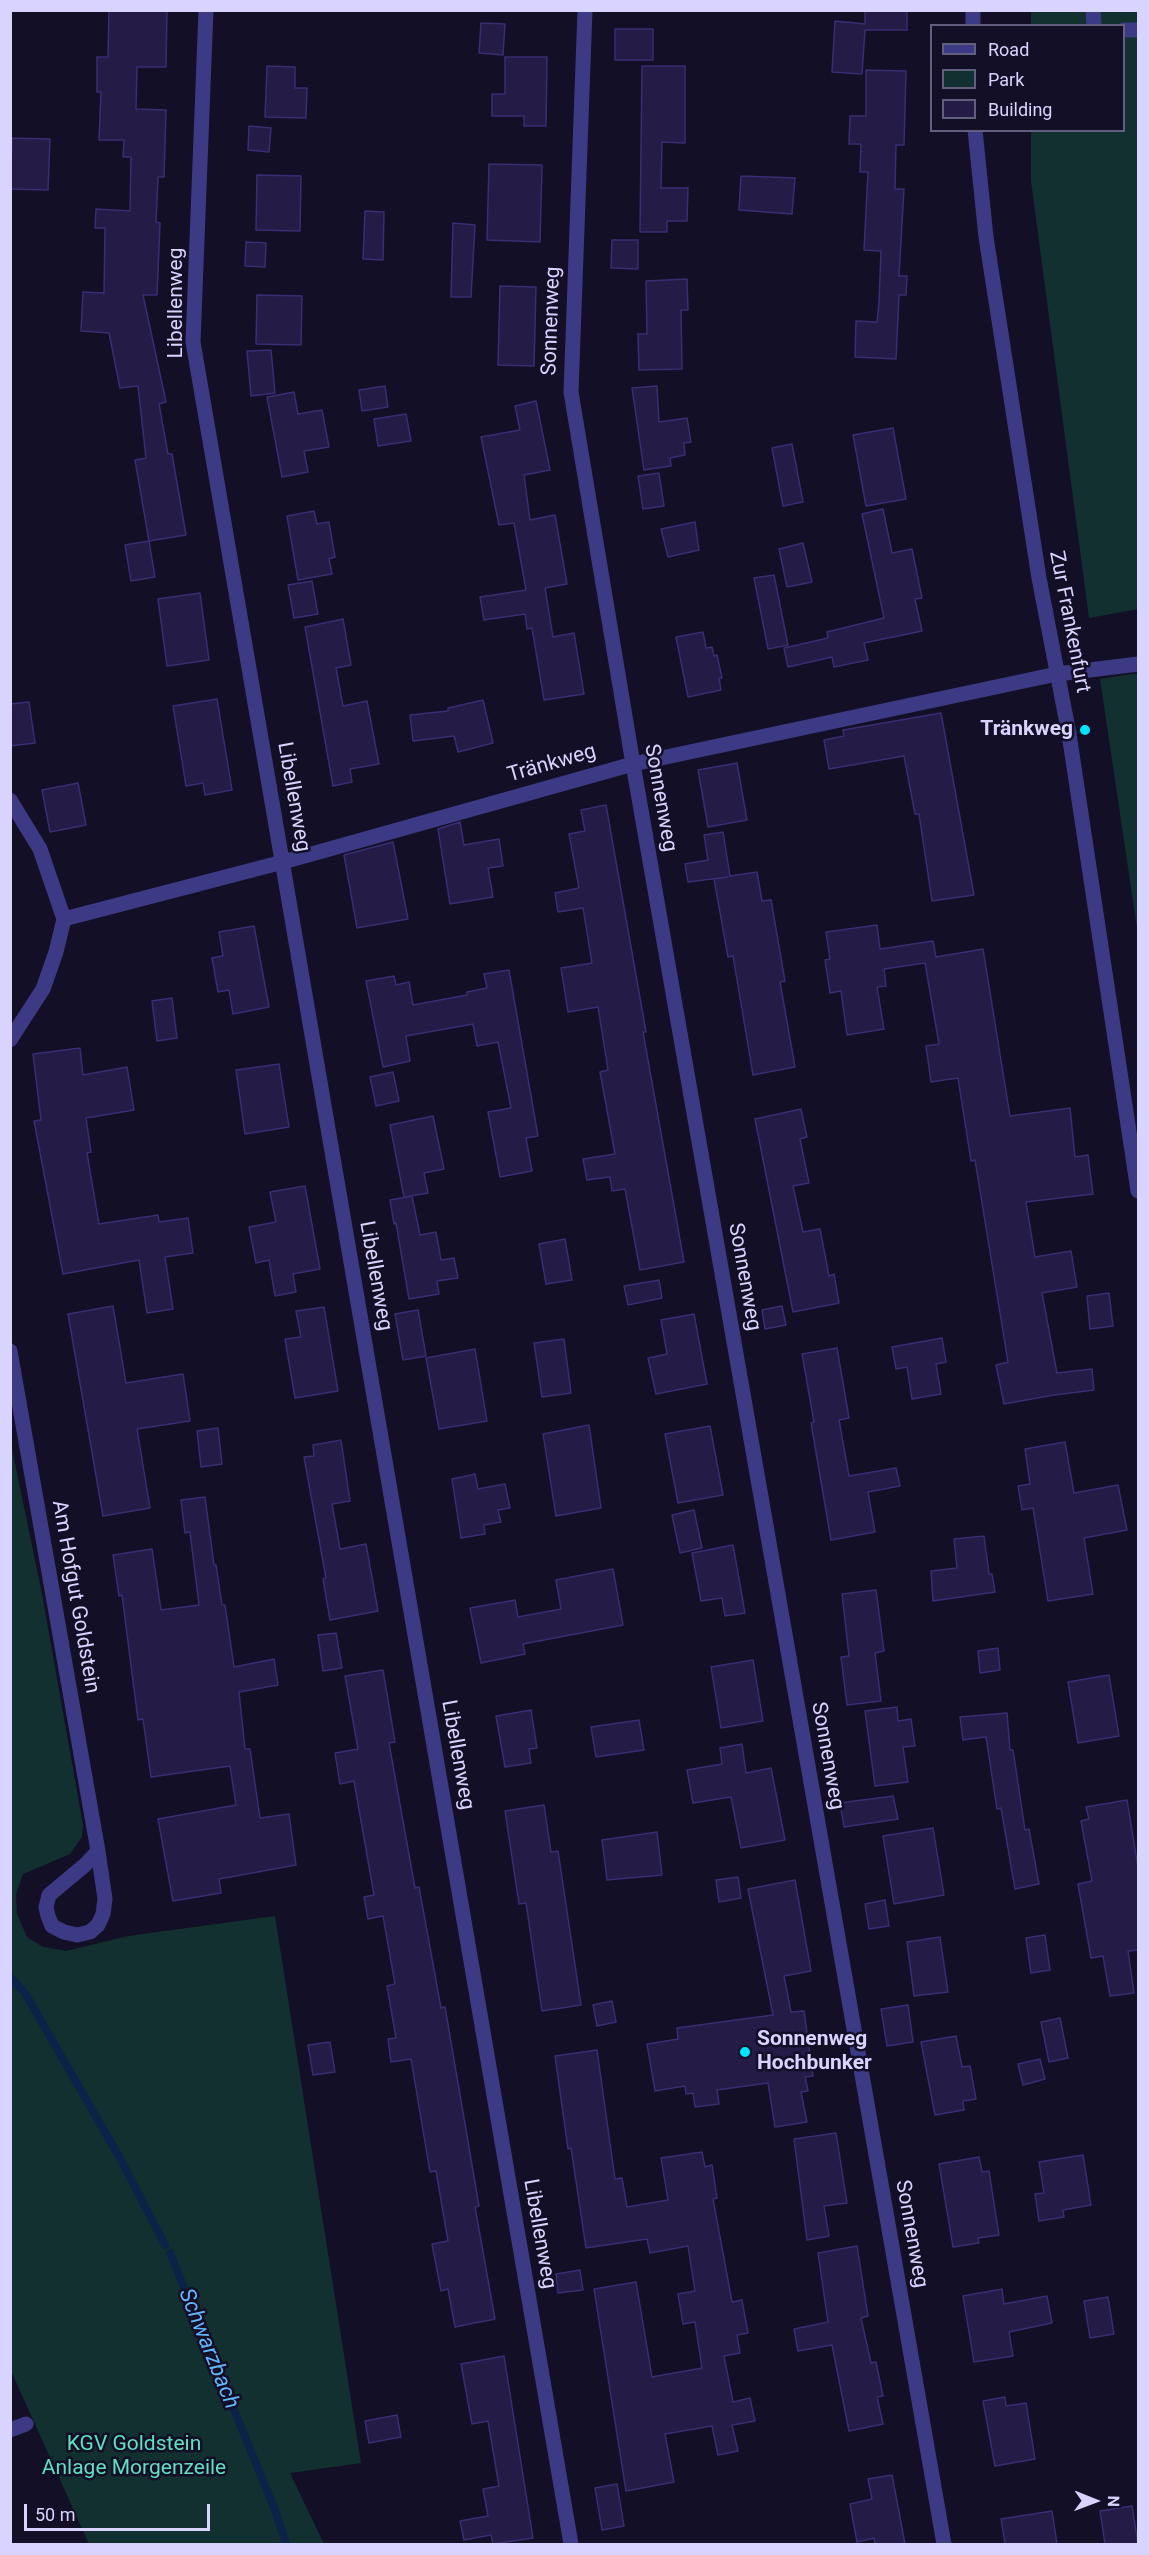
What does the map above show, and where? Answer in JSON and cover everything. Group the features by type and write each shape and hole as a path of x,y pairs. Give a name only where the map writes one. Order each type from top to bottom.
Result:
{"street":[{"name":"Libellenweg","path":"206,10 194,342 571,2544"},
{"name":"Sonnenweg","path":"585,10 571,392 633,764 944,2544"},
{"name":"Zur Frankenfurt","path":"975,132 986,237 1039,578 1069,734 1138,1191"},
{"name":"Tränkweg","path":"64,919 633,764 1056,674 1138,664"},
{"path":"10,800 40,849 64,919 56,952 43,989 10,1040"},
{"name":"Am Hofgut Goldstein","path":"10,1351 98,1851 105,1899 103,1914 98,1925 90,1932 77,1935 52,1926 46,1906 49,1895 98,1851"},
{"path":"10,2430 26,2424"}],"green space":[{"path":"1031,11 1138,11 1138,609 1089,618 1031,181 1031,132 1125,132 1125,24 1031,24"},
{"path":"1138,673 1138,935 1100,679"},
{"name":"KGV Goldstein Anlage Morgenzeile","path":"11,1444 42,1594 83,1825 82,1837 70,1854 23,1874 16,1894 17,1914 27,1937 43,1947 66,1951 128,1936 275,1916 361,2463 290,2473 324,2544 89,2544 11,2371"}],"building":[{"path":"109,10 167,10 166,67 137,67 136,109 166,110 164,177 158,177 156,222 160,223 157,295 143,295 166,402 159,404 168,454 172,454 186,535 149,541 135,460 146,458 138,386 120,388 109,333 81,331 83,292 104,293 105,228 95,228 96,209 130,211 131,157 123,157 124,140 99,140 101,92 97,92 97,57 108,57"},
{"path":"865,10 907,10 907,30 865,30 862,74 832,72 835,21 865,24"},
{"path":"481,23 505,24 503,55 479,53"},
{"path":"615,29 653,29 653,60 615,60"},
{"path":"505,57 547,57 546,126 524,126 524,116 492,116 492,94 505,94"},
{"path":"267,66 295,67 295,88 307,88 306,118 265,117"},
{"path":"642,66 685,66 685,143 662,142 661,188 688,188 687,221 667,221 667,232 640,232"},
{"path":"866,70 906,71 904,145 896,145 895,189 904,189 899,276 907,276 906,295 899,295 896,359 855,357 856,321 877,322 881,251 864,250 868,172 860,172 861,144 849,144 850,116 866,116"},
{"path":"249,126 271,128 269,152 248,150"},
{"path":"12,138 50,139 48,190 10,189"},
{"path":"489,164 542,165 540,242 487,240"},
{"path":"257,175 301,176 300,231 256,230"},
{"path":"741,176 795,178 792,214 739,210"},
{"path":"365,211 384,212 383,260 363,259"},
{"path":"453,223 475,225 471,297 451,297"},
{"path":"612,240 638,240 638,269 611,268"},
{"path":"246,242 266,243 265,267 245,266"},
{"path":"687,279 688,310 681,310 682,369 639,370 638,334 647,334 646,281"},
{"path":"500,286 536,287 534,366 498,365"},
{"path":"257,295 302,296 301,345 256,344"},
{"path":"271,350 275,393 251,396 247,351"},
{"path":"385,386 388,407 362,411 359,390"},
{"path":"657,386 659,422 687,418 691,442 684,443 685,455 670,458 671,466 644,470 632,388"},
{"path":"294,392 298,414 322,410 329,447 304,451 308,472 282,477 267,397"},
{"path":"536,401 550,470 524,475 530,520 555,515 567,584 545,588 553,637 574,633 584,694 544,700 532,628 527,629 525,614 484,620 480,597 526,590 514,523 499,525 481,437 520,430 515,406"},
{"path":"406,414 411,441 378,446 374,419"},
{"path":"893,428 906,499 866,506 853,435"},
{"path":"792,444 803,502 783,506 772,448"},
{"path":"659,473 664,506 643,509 638,476"},
{"path":"883,509 892,553 912,549 922,598 915,599 922,631 864,643 868,660 834,667 832,657 788,667 784,648 828,638 827,632 884,618 862,514"},
{"path":"314,511 317,524 329,522 335,557 329,559 332,574 298,580 287,516"},
{"path":"695,522 699,550 668,557 661,529"},
{"path":"149,541 155,577 131,581 125,545"},
{"path":"803,543 812,582 787,587 779,549"},
{"path":"774,575 788,645 768,649 754,578"},
{"path":"312,581 318,614 294,618 288,585"},
{"path":"200,593 209,660 167,666 158,599"},
{"path":"343,619 351,665 336,668 343,706 367,701 379,764 350,769 352,782 333,786 305,627"},
{"path":"703,632 706,648 712,647 714,656 717,655 722,678 719,678 721,690 688,697 676,637"},
{"path":"217,699 232,790 205,795 203,783 186,786 173,706"},
{"path":"483,700 493,743 458,752 454,736 413,741 410,715 448,711 448,708"},
{"path":"29,702 35,743 10,746 10,704"},
{"path":"941,713 974,895 932,901 919,814 915,814 904,756 829,769 824,740 844,736 843,730"},
{"path":"737,763 747,820 708,827 698,770"},
{"path":"78,783 86,825 50,832 42,790"},
{"path":"606,805 684,1262 640,1270 625,1189 612,1191 610,1177 587,1180 583,1159 615,1154 600,1072 608,1070 598,1007 568,1012 561,968 592,963 583,908 558,912 555,893 579,888 569,834 585,831 581,810"},
{"path":"460,822 464,845 499,839 503,866 488,868 493,897 450,904 438,829"},
{"path":"723,832 730,876 757,872 762,901 771,900 785,981 780,982 795,1067 753,1075 733,956 728,957 714,879 728,877 688,882 685,864 708,860 704,835"},
{"path":"393,842 408,919 357,928 344,855"},
{"path":"877,925 880,949 933,941 936,957 983,949 1010,1116 1070,1108 1075,1157 1088,1155 1093,1194 1026,1202 1035,1257 1071,1251 1077,1287 1042,1293 1057,1373 1092,1369 1094,1390 1004,1404 996,1365 1008,1362 975,1160 971,1161 958,1078 931,1082 926,1046 939,1044 925,963 884,969 886,986 877,987 884,1029 847,1035 841,991 830,993 825,960 830,959 826,932"},
{"path":"254,926 269,1007 233,1014 229,990 218,992 212,958 223,956 219,932"},
{"path":"509,970 538,1136 526,1138 532,1171 500,1177 488,1112 511,1108 498,1042 477,1046 473,1024 406,1036 410,1061 383,1067 366,981 394,976 396,985 409,982 413,1005 467,995 467,992 487,988 484,974"},
{"path":"172,998 177,1038 157,1041 152,1001"},
{"path":"80,1048 83,1075 127,1067 134,1110 86,1118 91,1152 87,1153 99,1224 158,1215 159,1222 188,1218 193,1253 165,1257 173,1309 147,1313 139,1260 63,1274 34,1121 41,1120 33,1054"},
{"path":"279,1064 289,1127 245,1134 236,1070"},
{"path":"393,1072 399,1101 376,1106 370,1077"},
{"path":"801,1109 807,1137 800,1139 809,1183 793,1186 803,1232 820,1229 829,1276 834,1274 839,1303 793,1312 755,1119"},
{"path":"433,1116 444,1169 424,1173 428,1193 404,1197 390,1125"},
{"path":"305,1186 320,1269 293,1274 296,1292 275,1296 269,1260 256,1263 249,1227 276,1222 270,1192"},
{"path":"412,1196 420,1235 436,1232 441,1260 454,1258 458,1278 437,1281 439,1294 409,1299 390,1200"},
{"path":"565,1239 572,1280 546,1284 539,1244"},
{"path":"659,1280 662,1298 628,1305 624,1286"},
{"path":"1109,1293 1113,1326 1090,1329 1087,1296"},
{"path":"113,1306 126,1383 183,1374 190,1421 137,1429 150,1508 103,1516 68,1314"},
{"path":"782,1306 786,1325 765,1329 762,1310"},
{"path":"324,1307 338,1391 295,1398 285,1339 301,1337 296,1311"},
{"path":"418,1310 426,1356 403,1360 395,1314"},
{"path":"694,1314 707,1384 656,1394 648,1358 667,1354 661,1320"},
{"path":"942,1338 946,1362 936,1364 941,1394 912,1399 907,1367 896,1369 892,1347"},
{"path":"564,1339 571,1393 542,1397 534,1343"},
{"path":"837,1348 849,1418 839,1420 849,1476 896,1468 900,1486 868,1492 875,1532 831,1540 802,1354"},
{"path":"475,1349 487,1421 439,1429 426,1358"},
{"path":"589,1425 601,1508 556,1516 543,1434"},
{"path":"710,1426 723,1495 678,1503 665,1434"},
{"path":"218,1428 222,1464 201,1467 197,1431"},
{"path":"341,1440 350,1501 332,1504 340,1549 366,1544 378,1611 330,1620 323,1579 326,1578 304,1457 314,1456 313,1445"},
{"path":"1065,1442 1074,1493 1118,1485 1127,1530 1084,1538 1093,1594 1048,1601 1033,1508 1022,1510 1018,1486 1030,1484 1025,1449"},
{"path":"475,1474 478,1489 505,1484 510,1508 498,1510 501,1522 484,1525 485,1534 461,1538 452,1479"},
{"path":"205,1497 214,1565 216,1565 222,1605 225,1605 234,1667 274,1659 278,1685 239,1692 245,1749 250,1749 260,1818 289,1814 296,1865 219,1879 221,1893 173,1901 158,1819 236,1805 230,1766 151,1777 143,1719 138,1720 122,1595 119,1596 113,1555 152,1549 161,1610 199,1605 190,1532 185,1533 181,1500"},
{"path":"694,1510 702,1548 680,1553 672,1515"},
{"path":"984,1536 989,1574 992,1574 995,1592 933,1601 931,1571 957,1568 954,1539"},
{"path":"733,1545 745,1613 725,1616 722,1598 701,1601 692,1553"},
{"path":"613,1569 623,1625 523,1644 525,1654 481,1663 470,1608 515,1600 518,1617 561,1609 556,1580"},
{"path":"876,1590 884,1651 875,1653 881,1701 847,1705 841,1657 849,1656 842,1594"},
{"path":"336,1633 342,1668 323,1671 318,1635"},
{"path":"998,1648 1000,1670 980,1673 978,1651"},
{"path":"753,1660 763,1721 721,1728 711,1667"},
{"path":"383,1670 395,1742 389,1743 415,1888 419,1887 441,2008 445,2007 479,2206 475,2207 495,2319 455,2327 448,2289 441,2291 432,2244 448,2241 436,2171 430,2172 411,2059 391,2062 388,2039 396,2038 387,1986 395,1984 383,1916 368,1919 364,1897 374,1895 354,1781 340,1784 335,1753 358,1749 345,1676"},
{"path":"1109,1675 1119,1736 1078,1743 1068,1682"},
{"path":"897,1707 898,1721 911,1719 915,1746 903,1747 908,1782 875,1786 865,1711"},
{"path":"531,1710 537,1748 529,1749 531,1763 505,1767 496,1716"},
{"path":"1007,1713 1010,1750 1013,1750 1025,1830 1029,1829 1039,1884 1015,1889 1001,1808 997,1809 986,1737 963,1740 960,1717"},
{"path":"639,1720 644,1750 596,1757 591,1727"},
{"path":"742,1744 746,1773 771,1768 785,1840 741,1848 731,1797 693,1803 687,1770 722,1764 720,1748"},
{"path":"893,1796 898,1819 844,1827 840,1803"},
{"path":"1127,1800 1138,1867 1138,1950 1128,1951 1134,1993 1110,1996 1103,1956 1091,1958 1078,1884 1092,1881 1081,1821 1089,1819 1086,1807"},
{"path":"544,1805 551,1852 558,1851 581,2005 542,2011 526,1903 519,1904 505,1811"},
{"path":"933,1828 944,1895 894,1904 883,1836"},
{"path":"657,1832 662,1875 607,1880 602,1840"},
{"path":"738,1877 741,1898 719,1902 716,1880"},
{"path":"795,1880 811,1971 784,1976 791,2012 804,2011 813,2076 805,2077 808,2091 801,2092 807,2122 775,2127 768,2083 717,2090 719,2104 695,2107 693,2093 686,2094 685,2086 655,2091 647,2044 678,2039 677,2028 773,2015 748,1889"},
{"path":"885,1900 889,1926 869,1929 865,1904"},
{"path":"1045,1935 1050,1970 1031,1973 1026,1938"},
{"path":"940,1937 948,1992 914,1996 907,1942"},
{"path":"612,2001 616,2022 597,2026 593,2005"},
{"path":"908,2005 913,2042 887,2046 881,2009"},
{"path":"1060,2018 1068,2058 1049,2062 1041,2022"},
{"path":"956,2036 962,2067 970,2066 976,2099 963,2101 964,2110 935,2115 921,2042"},
{"path":"330,2042 335,2072 313,2075 308,2045"},
{"path":"597,2050 615,2179 622,2178 627,2207 668,2200 661,2158 702,2152 705,2167 712,2165 717,2198 713,2199 732,2302 742,2300 748,2333 737,2335 740,2353 724,2356 733,2402 750,2398 755,2421 732,2425 738,2451 718,2455 712,2426 665,2434 674,2482 626,2491 594,2289 636,2282 652,2377 702,2368 695,2322 683,2324 678,2294 695,2291 688,2246 650,2253 647,2239 586,2248 571,2148 568,2149 555,2056"},
{"path":"1040,2059 1045,2079 1023,2085 1018,2064"},
{"path":"836,2133 847,2203 824,2206 829,2236 807,2240 794,2139"},
{"path":"1083,2155 1091,2205 1063,2210 1064,2217 1039,2221 1035,2194 1044,2193 1039,2162"},
{"path":"979,2157 982,2172 989,2171 999,2235 978,2238 979,2243 953,2247 939,2164"},
{"path":"857,2246 868,2316 861,2318 871,2363 876,2362 883,2396 877,2397 883,2424 849,2431 832,2345 798,2351 794,2329 828,2322 818,2253"},
{"path":"580,2270 583,2290 558,2293 556,2274"},
{"path":"1002,2289 1004,2304 1047,2296 1052,2323 1009,2332 1013,2356 974,2362 963,2296"},
{"path":"1108,2297 1114,2334 1090,2338 1084,2301"},
{"path":"504,2356 533,2538 493,2544 491,2535 464,2540 460,2521 488,2516 483,2489 499,2486 488,2421 472,2424 461,2364"},
{"path":"1005,2397 1006,2406 1026,2403 1035,2459 995,2466 983,2401"},
{"path":"397,2415 401,2437 369,2443 365,2421"},
{"path":"892,2475 905,2544 875,2544 874,2538 857,2542 850,2504 872,2499 868,2479"},
{"path":"617,2484 624,2526 602,2530 595,2488"},
{"path":"1132,2506 1138,2544 1105,2544 1100,2511"},
{"path":"1052,2511 1057,2544 1005,2544 1001,2519"}],"waterway":[{"name":"Schwarzbach","path":"10,1977 25,1993 121,2160 165,2245"},
{"name":"Schwarzbach","path":"170,2253 275,2510 286,2544"}],"place":[{"name":"Tränkweg","path":"1085,730"},
{"name":"Sonnenweg Hochbunker","path":"745,2052"}]}
